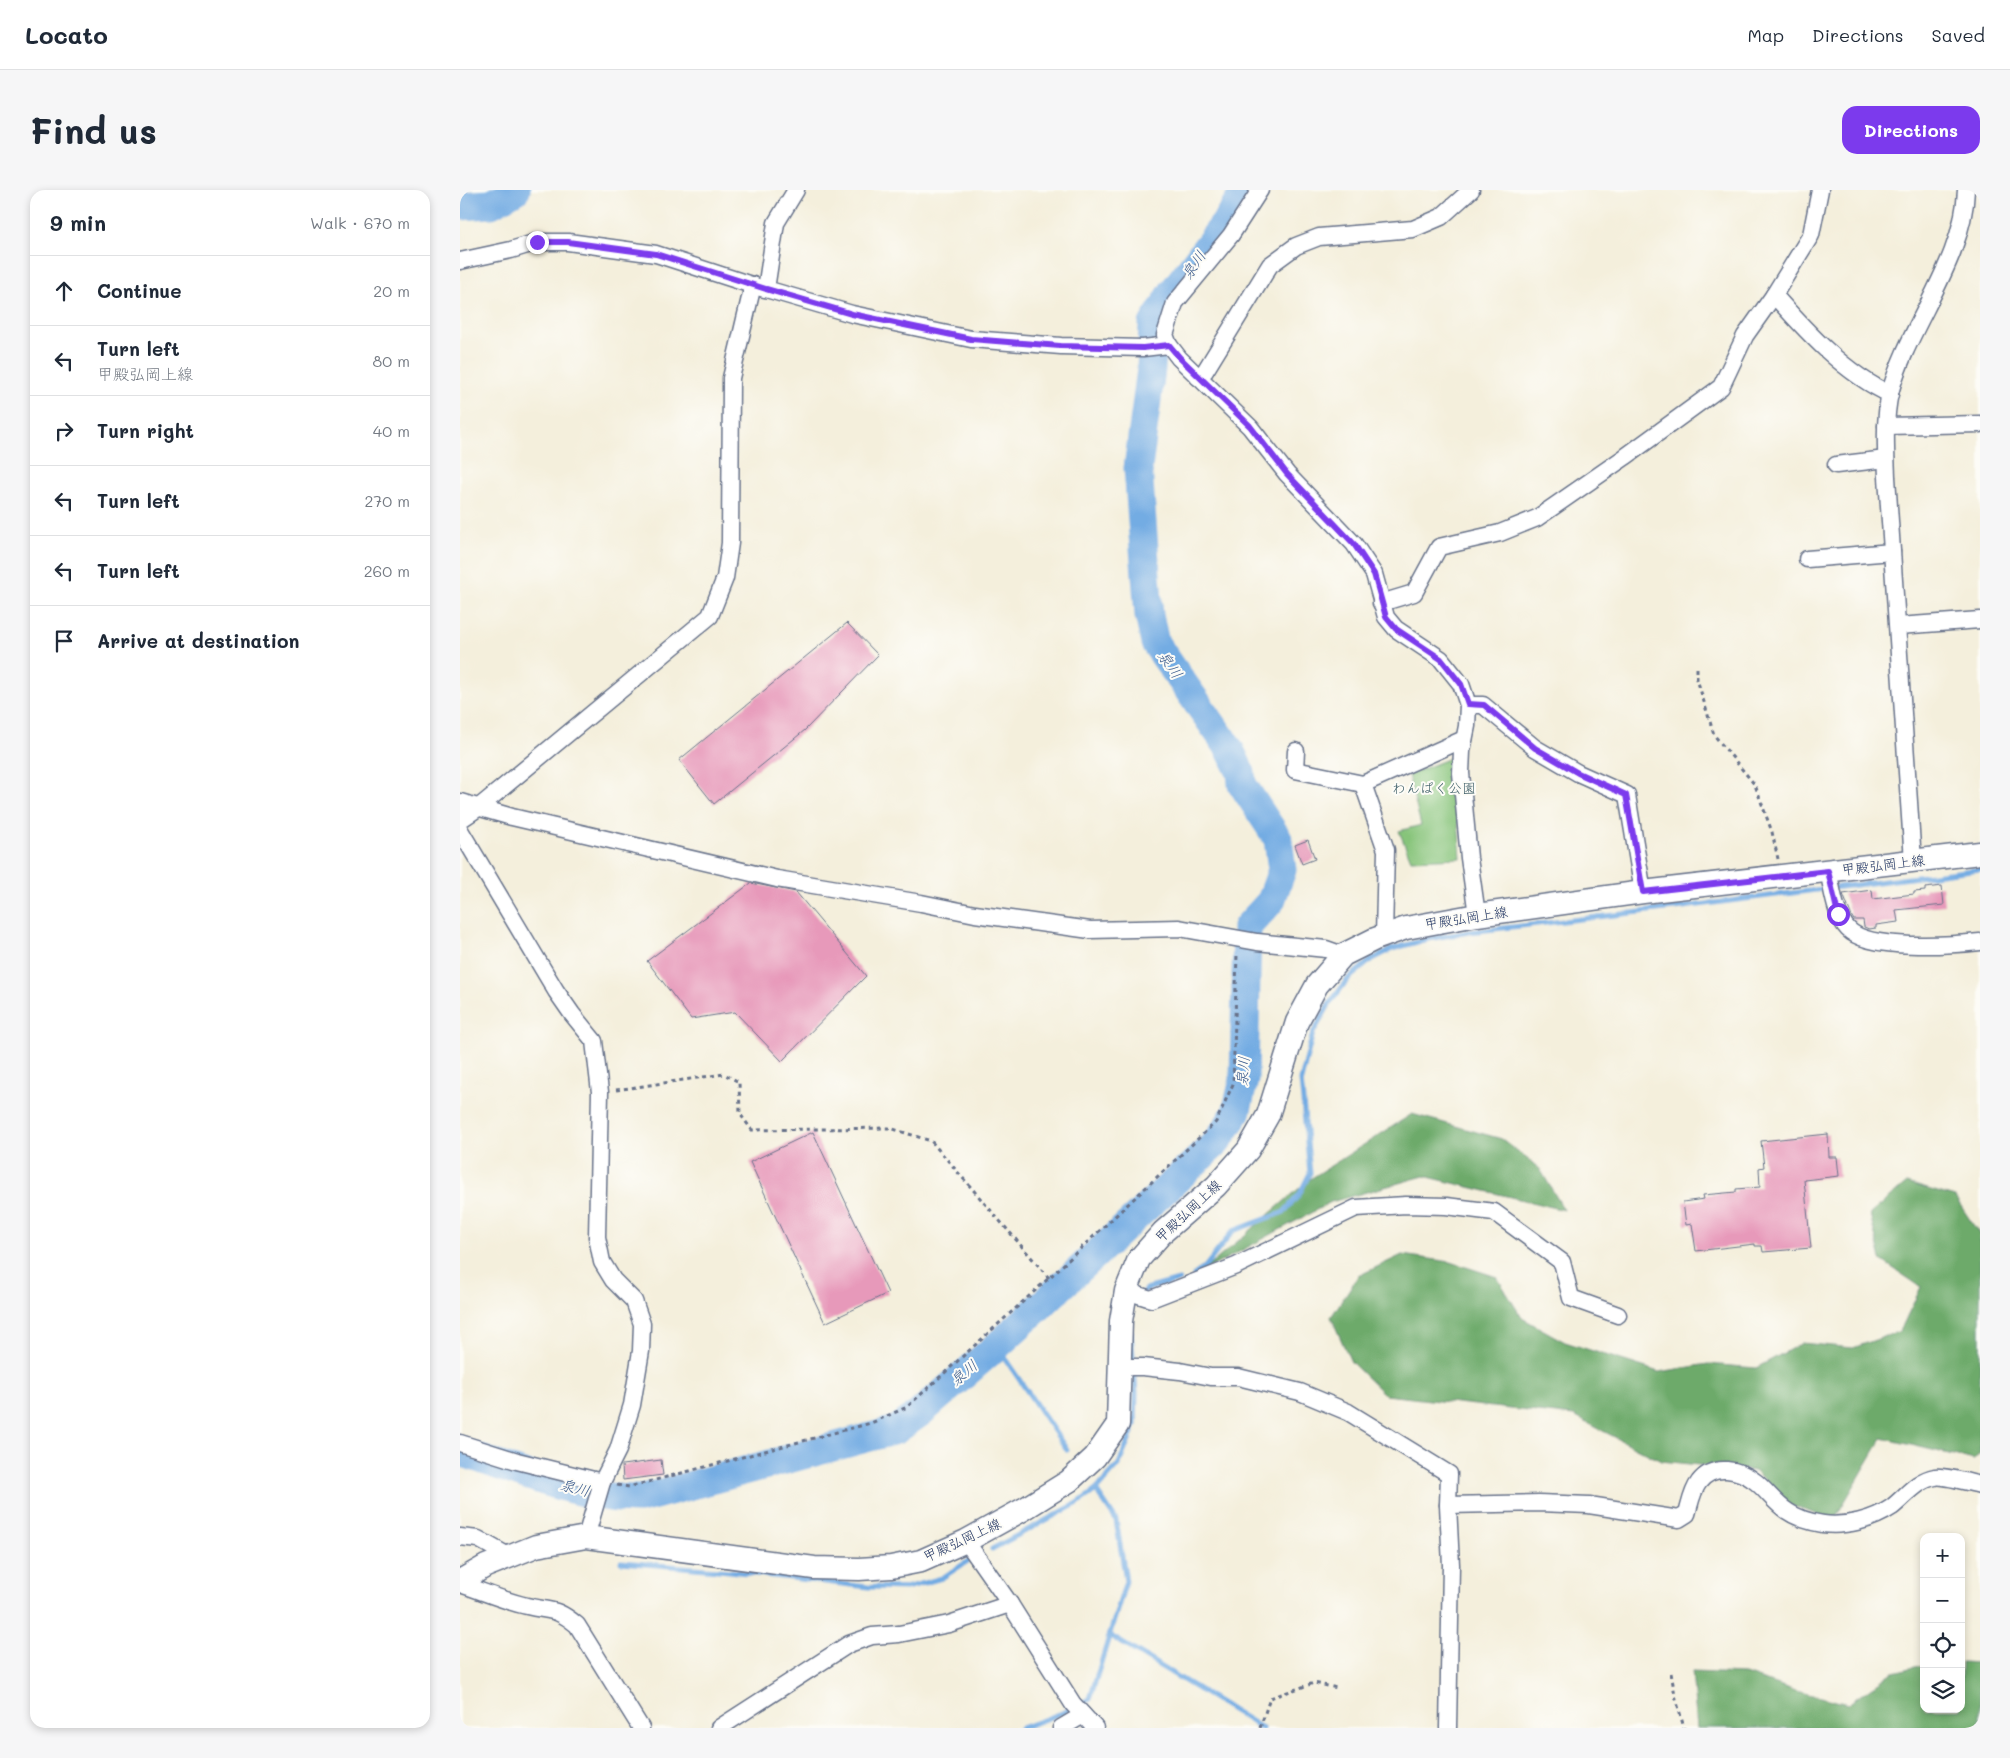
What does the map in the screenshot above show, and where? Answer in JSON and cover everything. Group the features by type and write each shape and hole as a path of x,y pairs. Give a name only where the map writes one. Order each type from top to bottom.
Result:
{"main road":[{"name":"甲殿弘岡上線","path":"460,1582 486,1566 536,1546 586,1537 814,1568 859,1569 891,1567 921,1561 966,1541 1024,1509 1062,1485 1095,1457 1118,1424 1131,1368 1121,1321 1126,1291 1139,1259 1163,1232 1216,1186 1248,1150 1268,1115 1297,1022 1317,985 1344,955 1406,928 1477,914 1643,892 1781,877 1830,880 1913,861 1980,853"}],"street":[{"path":"460,820 478,808 710,616 725,578 730,543 731,378 760,287 776,223 796,190"},
{"path":"1164,346 1165,335 1175,303 1231,235 1260,190"},
{"path":"1198,377 1204,371 1270,265 1296,246 1319,237 1413,229 1441,217 1471,190"},
{"path":"1381,603 1414,593 1439,547 1500,533 1537,518 1721,387 1745,336 1774,295 1811,235 1820,190"},
{"path":"1913,861 1886,459 1886,426 1890,394 1902,360 1953,250 1961,226 1966,190"},
{"path":"460,261 511,250 537,242 568,242 656,254 852,314 971,339 1060,346 1143,348 1164,346 1250,426 1287,474 1354,544 1374,574 1386,617 1396,629 1441,659 1461,684 1468,704 1461,773 1469,858 1477,914"},
{"path":"1774,295 1817,342 1873,387 1890,394"},
{"path":"1886,426 1980,424"},
{"path":"1836,465 1886,459"},
{"path":"1808,559 1892,552"},
{"path":"1898,626 1980,620"},
{"path":"1468,704 1484,705 1535,748 1578,773 1626,795 1643,892"},
{"path":"1296,752 1295,770 1363,784 1464,739"},
{"path":"1363,784 1386,850 1384,936"},
{"path":"460,802 478,808 777,879 975,914 1090,930 1179,928 1257,942 1326,949 1344,955"},
{"path":"460,830 556,991 594,1041 600,1092 597,1237 602,1262 613,1280 634,1301 642,1324 641,1351 632,1405 618,1450 599,1492 586,1537"},
{"path":"1830,880 1838,914 1848,930 1860,937 1910,946 1980,942"},
{"path":"1126,1291 1151,1298 1236,1266 1356,1208 1406,1205 1446,1206 1494,1212 1562,1262 1571,1298 1618,1314"},
{"path":"1131,1368 1180,1371 1211,1377 1238,1377 1300,1392 1348,1412 1449,1474 1448,1505 1451,1565 1448,1728"},
{"path":"460,1443 599,1492"},
{"path":"1448,1505 1539,1503 1589,1505 1679,1519 1687,1514 1693,1492 1699,1481 1714,1471 1728,1470 1744,1473 1758,1483 1787,1511 1801,1518 1824,1524 1845,1524 1880,1514 1916,1485 1936,1476 1980,1485"},
{"path":"460,1537 478,1539 510,1557"},
{"path":"966,1541 1010,1604 1079,1710 1095,1728"},
{"path":"460,1582 528,1606 550,1609 564,1614 577,1625 640,1728"},
{"path":"719,1728 849,1644 872,1636 899,1634 949,1624 1010,1604"},
{"path":"1061,1728 1079,1710"}],"path":[{"path":"1697,668 1697,679 1714,735 1755,785 1772,832 1781,877"},
{"path":"599,1492 629,1487 871,1423 908,1407 1216,1122 1233,1084 1237,939"},
{"path":"600,1092 724,1074 739,1082 740,1114 752,1130 890,1128 931,1141 1049,1278"},
{"path":"1672,1673 1674,1695 1684,1728"},
{"path":"1260,1728 1270,1698 1314,1683 1337,1688"}],"green space":[{"name":"わんぱく公園","path":"1453,757 1461,858 1411,860 1399,831 1421,825 1408,775"},
{"path":"1412,1114 1502,1139 1540,1169 1564,1210 1424,1176 1331,1202 1202,1272 1310,1179"},
{"path":"1907,1183 1955,1197 1980,1235 1980,1453 1974,1460 1882,1438 1834,1520 1789,1505 1755,1471 1661,1461 1574,1416 1385,1395 1351,1362 1331,1317 1358,1276 1402,1255 1451,1262 1497,1277 1522,1318 1565,1342 1659,1372 1708,1364 1756,1368 1802,1343 1853,1348 1900,1331 1921,1287 1881,1260 1870,1214"},
{"path":"1965,1662 1980,1663 1980,1728 1697,1728 1692,1672 1745,1674 1796,1691 1848,1704 1893,1672 1920,1666 1920,1713 1965,1713"}],"building":[{"path":"847,623 878,655 805,730 714,804 679,760"},
{"path":"1308,840 1315,859 1302,864 1295,845"},
{"path":"751,883 796,892 866,976 782,1061 735,1012 691,1019 647,961"},
{"path":"1942,886 1944,905 1896,910 1898,922 1876,925 1876,928 1869,929 1864,927 1863,920 1854,920 1843,894 1872,890 1873,899 1914,894 1914,892 1925,891 1925,888"},
{"path":"813,1132 888,1293 825,1323 750,1162"},
{"path":"1828,1134 1829,1157 1837,1157 1839,1176 1804,1180 1811,1248 1763,1252 1762,1246 1755,1246 1755,1244 1696,1251 1692,1224 1686,1225 1683,1202 1704,1199 1703,1195 1736,1192 1736,1189 1760,1187 1759,1168 1764,1167 1761,1141"},
{"path":"661,1460 663,1475 623,1480 622,1465"}],"waterway":[{"path":"460,206 491,204 516,190"},
{"name":"泉川","path":"460,1452 549,1483 595,1495 640,1499 896,1430 920,1413 998,1345 1217,1142 1236,1113 1244,1080 1247,927 1271,901 1282,870 1278,839 1242,784 1241,773 1229,748 1155,643 1149,615 1138,468 1151,369 1153,324 1174,290 1225,223 1246,190"},
{"path":"1194,1275 1205,1267 1233,1231 1284,1212 1299,1195 1310,1173 1301,1080 1313,1033 1330,1003 1348,979 1371,960 1392,949 1428,939 1469,932 1980,869"},
{"path":"1143,1293 1146,1289 1179,1280"},
{"path":"992,1549 1078,1503 1096,1490 1119,1464 1135,1425 1136,1393 1131,1332"},
{"path":"998,1345 1006,1360 1067,1450"},
{"path":"1021,1728 1062,1713 1090,1699 1126,1581 1116,1520 1096,1490"},
{"path":"621,1562 730,1571 868,1587 906,1588 942,1578 968,1561"},
{"path":"1109,1635 1262,1728"}],"route":[{"path":"537,242 568,242 656,254 852,314 971,339 1060,346 1160,348 1169,345 1250,426 1287,474 1354,544 1374,574 1386,617 1396,629 1441,659 1461,684 1468,704 1484,705 1535,748 1578,773 1626,795 1643,892 1828,871 1838,914"}]}
